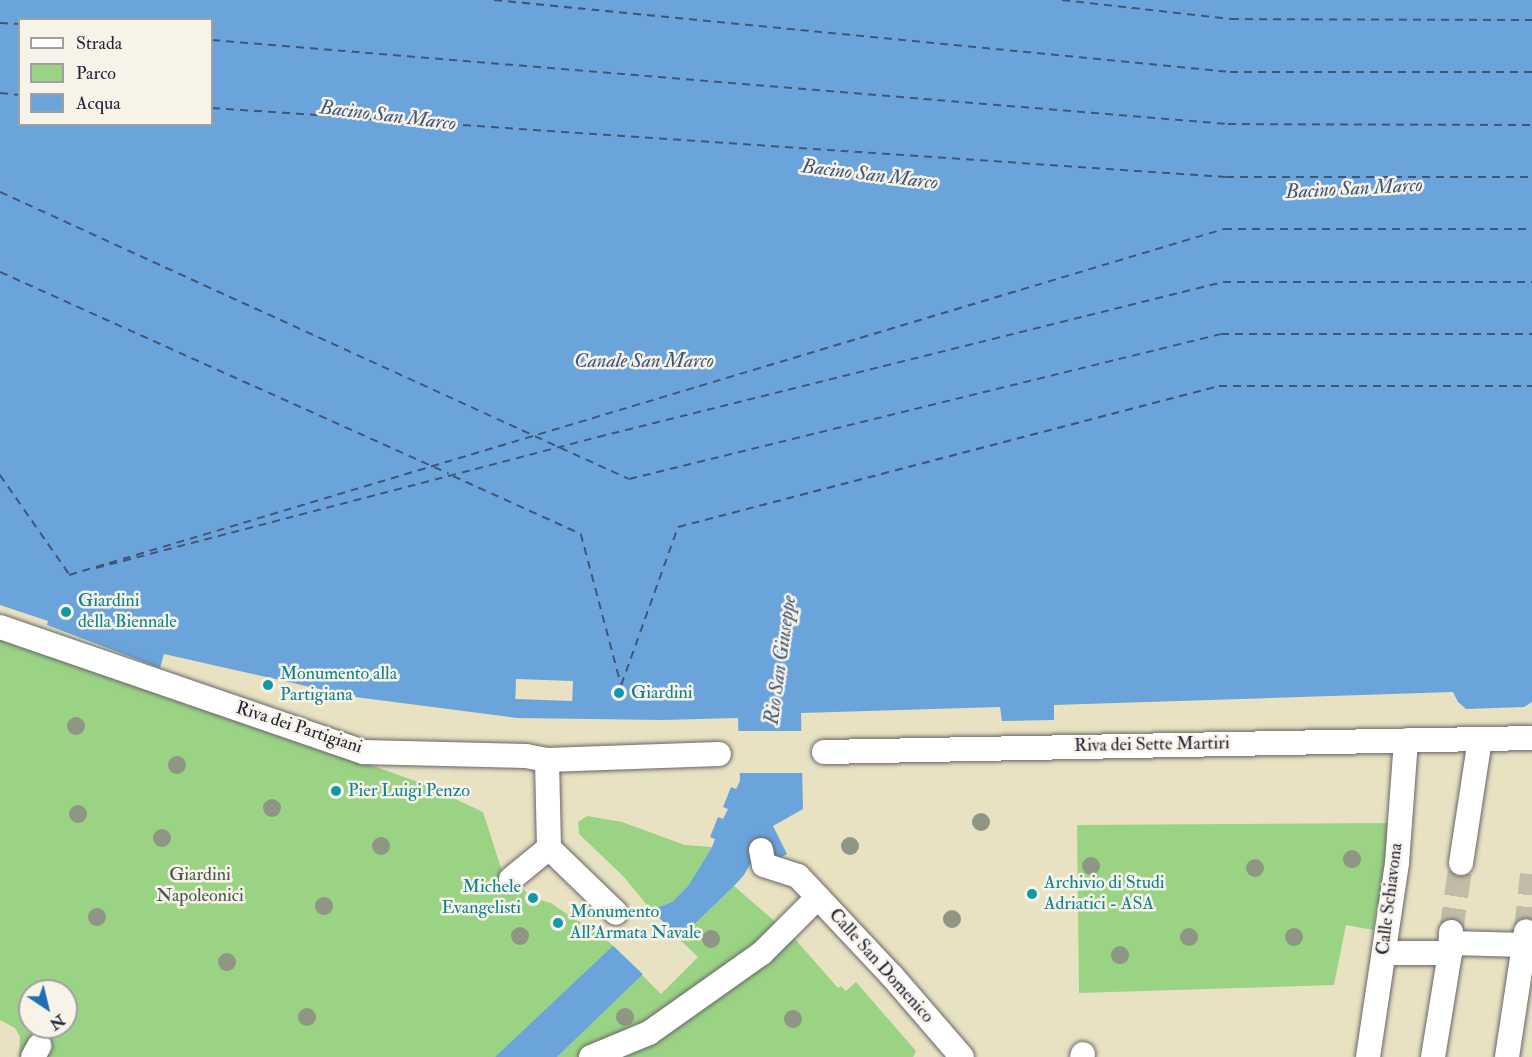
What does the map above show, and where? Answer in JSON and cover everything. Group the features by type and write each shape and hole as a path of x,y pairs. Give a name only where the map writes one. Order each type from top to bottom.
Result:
{"street":[{"name":"Riva dei Partigiani","path":"3,619 363,752 526,756 547,760 719,754"},
{"name":"Riva dei Sette Martiri","path":"824,752 1532,738"},
{"path":"1461,863 1480,739"},
{"name":"Calle Schiavona","path":"1368,1057 1397,863 1406,740"},
{"path":"547,760 549,848 616,913"},
{"path":"511,879 549,848"},
{"name":"Calle San Domenico","path":"761,850 764,865 790,869 963,1057"},
{"path":"591,1057 649,1033 762,953 818,897"},
{"path":"1384,953 1451,943 1525,938 1508,1057"},
{"path":"1433,1057 1451,943"}],"green space":[{"name":"Giardini Napoleonici","path":"0,633 421,783 483,812 501,868 511,879 533,898 551,903 574,919 598,931 614,947 495,1057 19,1057 20,1039 78,1039 78,979 18,979 18,1033 15,1028 0,1020"},
{"path":"587,816 622,822 685,845 712,847 688,886 672,902 651,910 624,877 579,834 578,822"},
{"path":"1390,823 1384,910 1376,909 1373,930 1346,925 1334,985 1079,993 1077,825"},
{"path":"734,886 795,939 838,988 841,986 846,991 856,982 916,1051 913,1057 557,1057 641,974 661,994 698,957 679,939"}],"water":[{"name":"Canale San Marco","path":"0,0 1532,0 1532,702 1524,707 1466,709 1458,702 1453,692 1054,705 1054,720 1002,721 1000,707 801,713 803,809 773,826 787,854 772,862 762,843 744,875 734,886 557,1057 495,1057 651,910 672,902 688,886 712,847 715,839 710,837 718,817 723,819 728,809 723,807 731,787 736,789 740,781 738,718 662,720 517,718 355,697 164,654 160,668 47,625 48,621 0,605"}],"pier":[{"path":"516,679 573,681 572,701 515,699"},
{"path":"736,731 805,731 805,773 736,773"},
{"path":"649,908 682,940 646,977 613,945"}],"ferry route":[{"path":"494,0 1230,72 1532,72"},
{"path":"1062,0 1231,19 1532,20"},
{"path":"0,23 18,24"},
{"path":"213,40 1228,124 1532,125"},
{"path":"0,93 18,95"},
{"path":"213,108 1226,177 1532,177"},
{"path":"0,192 629,479 1221,334 1532,334"},
{"path":"69,575 1224,229 1532,229"},
{"path":"0,272 449,474"},
{"path":"96,568 598,437 1223,282 1532,282"},
{"path":"621,685 678,527 1219,386 1532,386"},
{"path":"0,475 69,574"},
{"path":"453,476 581,534 621,684"}],"tunnel":[{"path":"1451,932 1461,863"},
{"path":"1526,931 1532,874"}],"place":[{"name":"Giardini della Biennale","path":"66,612"},
{"name":"Monumento alla Partigiana","path":"268,685"},
{"name":"Giardini","path":"619,693"},
{"name":"Pier Luigi Penzo","path":"336,791"},
{"name":"Archivio di Studi Adriatici - ASA","path":"1032,894"},
{"name":"Michele Evangelisti","path":"533,898"},
{"name":"Monumento All'Armata Navale","path":"558,923"}],"water label":[{"name":"Bacino San Marco","path":"388,115"},
{"name":"Bacino San Marco","path":"870,174"},
{"name":"Bacino San Marco","path":"1354,188"},
{"name":"Rio San Giuseppe","path":"780,660"}]}
